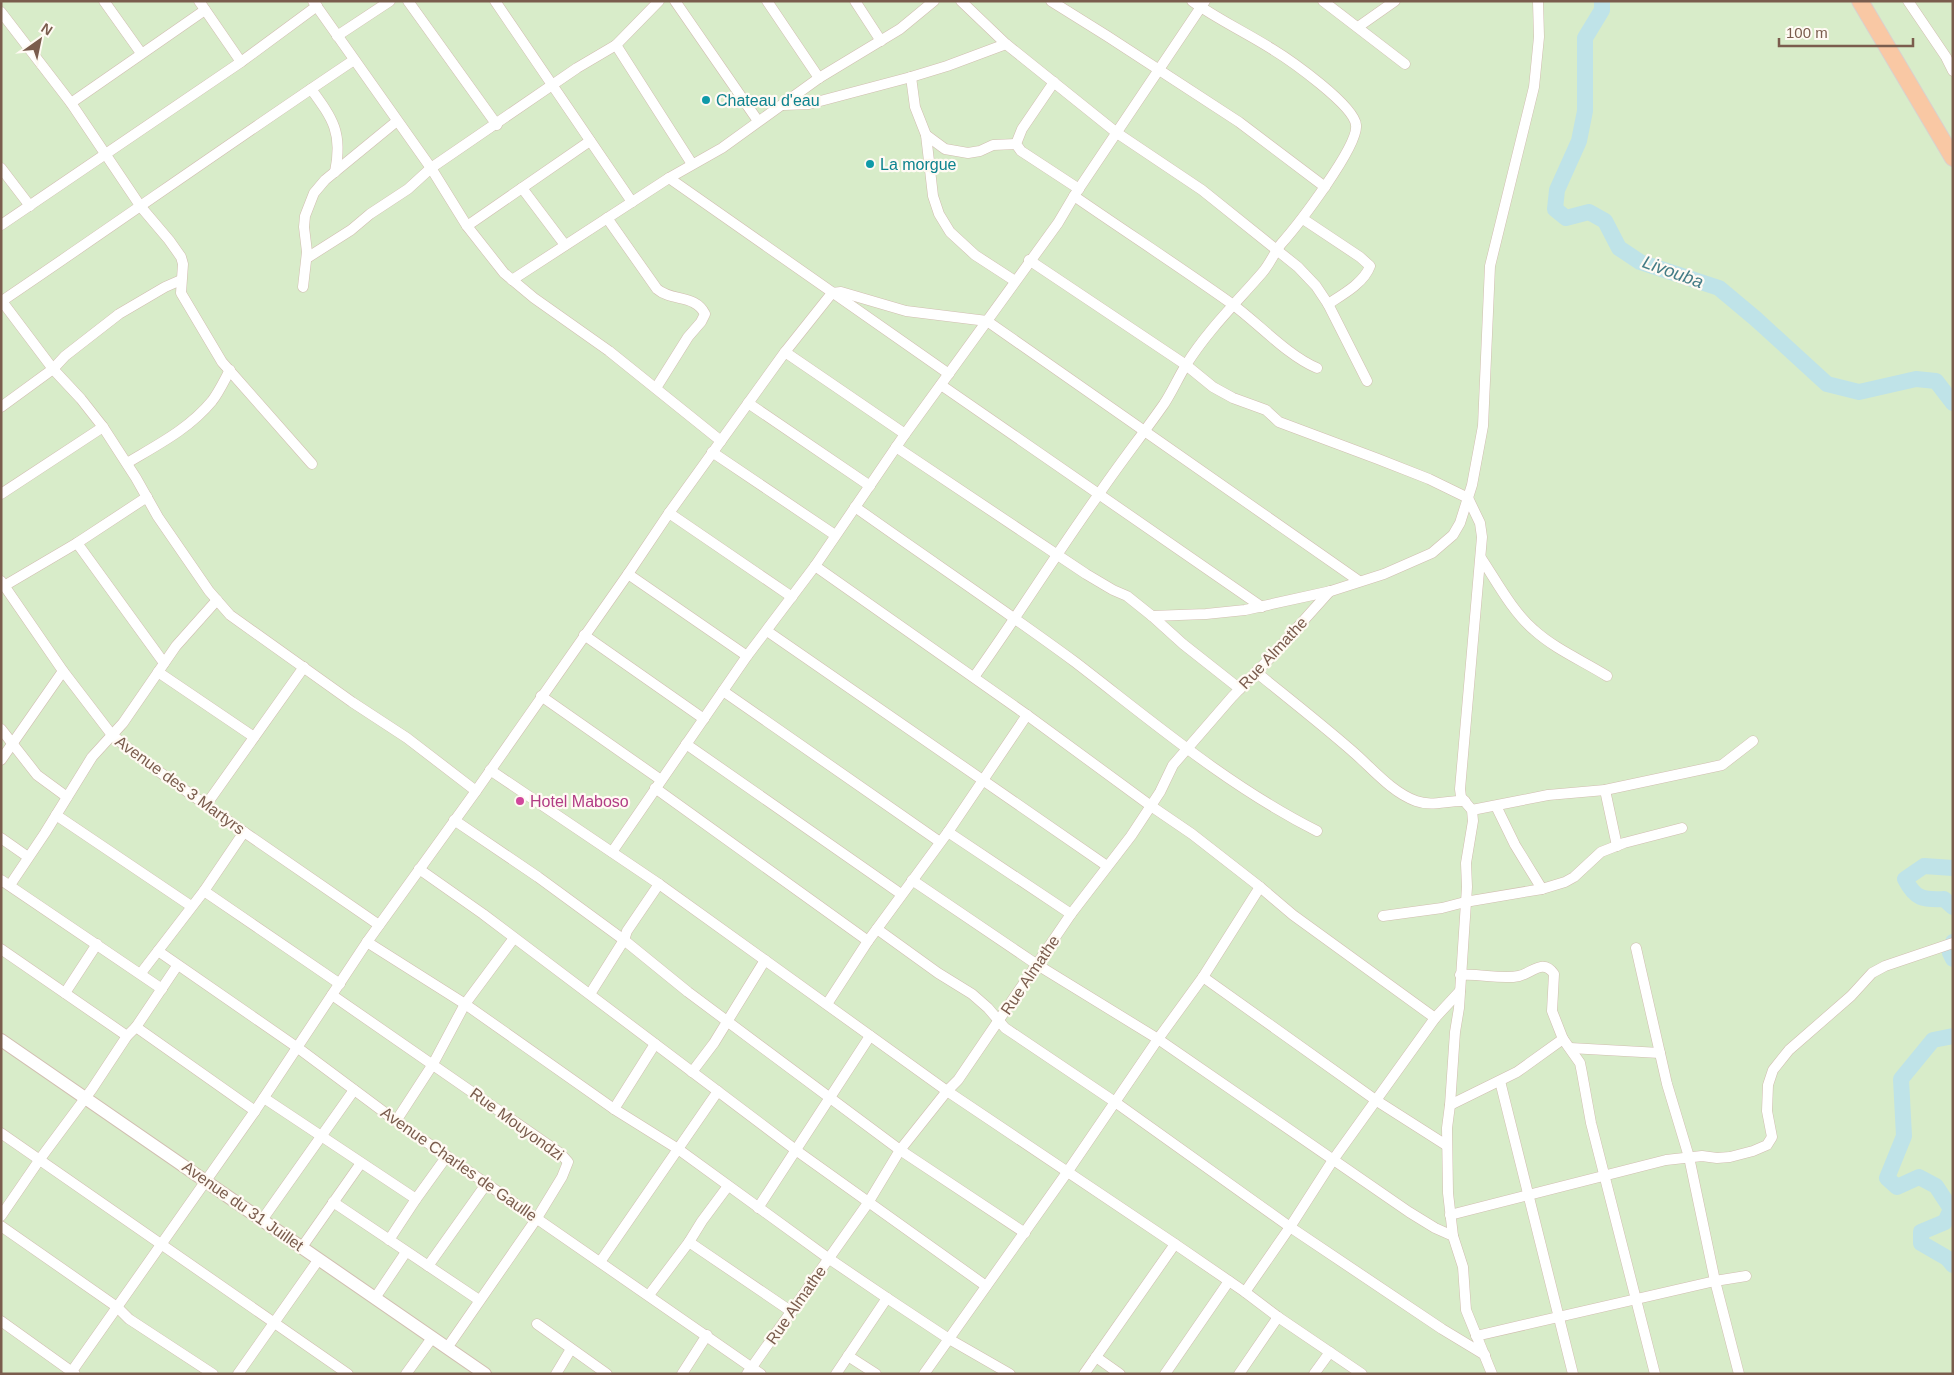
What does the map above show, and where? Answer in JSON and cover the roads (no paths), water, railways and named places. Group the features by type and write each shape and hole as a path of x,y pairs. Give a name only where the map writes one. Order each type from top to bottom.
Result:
{"highway":[{"path":"1860,1 1953,158"}],"street":[{"path":"104,1 141,53"},
{"path":"337,36 390,1"},
{"path":"408,1 497,124"},
{"path":"495,1 632,202"},
{"path":"307,258 351,230 432,168 616,45 659,1"},
{"path":"675,1 758,121"},
{"path":"767,1 818,78"},
{"path":"855,1 881,40"},
{"path":"512,280 669,178 722,148 818,78 900,29 933,1"},
{"path":"961,1 1006,44 1117,133 1202,190 1277,249 1304,273 1316,286 1328,304 1367,381"},
{"path":"1051,1 1239,122 1325,187"},
{"path":"974,677 1099,493 1166,401 1186,365 1232,304 1264,271 1277,249 1303,219 1325,187 1356,133 1356,124 1352,114 1343,103 1318,82 1273,49 1234,29 1203,4 1192,1"},
{"path":"1323,1 1405,64"},
{"path":"1358,27 1395,1"},
{"path":"1152,616 1206,614 1262,607 1330,591 1403,566 1432,553 1453,535 1460,523 1478,458 1483,426 1490,266 1534,87 1539,37 1538,1"},
{"path":"1908,1 1946,57 1953,71"},
{"path":"1,225 241,62 315,4 432,168 467,226 504,273 656,388 721,440"},
{"path":"612,852 747,656 815,566 904,434 942,386 948,374 1016,281 1029,260 1058,223 1076,192 1160,71 1203,4"},
{"path":"70,103 141,53 202,6 241,62"},
{"path":"1,12 70,103 141,207 181,257 183,264 181,293 187,306 230,370 312,464"},
{"path":"783,105 810,104 911,77 1006,44"},
{"path":"616,45 692,164"},
{"path":"354,60 2,301 53,369 81,399 103,427 127,463 158,517 217,600 242,624 407,738 476,791"},
{"path":"911,77 915,107 926,135 933,196 939,214 950,232 975,255 1016,281"},
{"path":"1016,144 1022,129 1054,82"},
{"path":"311,89 328,112 335,126 339,152 335,172"},
{"path":"303,287 307,258 304,227 308,206 318,186 397,121"},
{"path":"926,135 945,149 968,153 980,151 993,145 1016,144"},
{"path":"467,226 590,141"},
{"path":"1016,144 1020,151 1232,304 1298,356 1317,368"},
{"path":"1,168 30,206"},
{"path":"669,178 948,374"},
{"path":"522,188 565,245"},
{"path":"607,218 657,289 672,298 686,298 694,302 705,314 656,388"},
{"path":"1303,219 1360,257 1370,266 1367,273 1346,294 1328,304"},
{"path":"1029,260 1233,398 1266,410 1279,422 1387,462 1468,498 1480,523 1481,558 1460,793 1472,810 1473,821 1466,863 1460,991 1450,1105 1446,1128 1446,1145 1450,1215 1463,1267 1466,1310 1492,1374"},
{"path":"1,407 53,369 65,356 119,314 165,287 181,280"},
{"path":"1,1321 72,1373 160,1244 264,1098 367,942 476,791 584,634 628,574 668,512 785,352 832,293 841,292 906,312 987,321 1359,581"},
{"path":"785,352 904,434"},
{"path":"127,463 181,430 202,412 214,399 230,370"},
{"path":"942,386 1262,607"},
{"path":"748,402 870,486"},
{"path":"1,494 103,427"},
{"path":"896,447 1057,555 1113,590 1127,596 1168,632 1240,689"},
{"path":"712,452 835,536"},
{"path":"3,584 76,543 147,497"},
{"path":"855,508 1015,619 1186,748 1290,817 1317,831"},
{"path":"668,512 792,597"},
{"path":"76,543 164,663"},
{"path":"1481,558 1519,614 1534,630 1550,643 1607,676"},
{"path":"815,566 1028,715 1192,834 1260,886 1293,915 1435,1018"},
{"path":"628,574 747,656"},
{"name":"Avenue des 3 Martyrs","path":"3,584 63,671 112,736 244,832 380,925"},
{"name":"Rue Almathe","path":"750,1371 868,1203 900,1150 946,1091 958,1080 1070,914 1132,836 1173,765 1186,748 1330,591"},
{"path":"162,989 5,882 28,857 92,758 123,724 176,646 217,600"},
{"path":"767,631 1107,866"},
{"path":"584,634 704,719"},
{"path":"206,805 304,668"},
{"path":"1,760 63,671"},
{"path":"158,672 254,736"},
{"path":"1256,672 1400,792 1416,801 1430,805 1456,800 1465,801"},
{"path":"723,691 940,842"},
{"path":"541,696 868,942"},
{"path":"827,1004 901,894 948,832 1028,715"},
{"path":"1,729 37,775 67,797"},
{"path":"1472,810 1548,795 1605,790 1722,765 1753,741"},
{"path":"686,744 901,894"},
{"path":"490,770 659,884 946,1091 1175,1244 1362,1374"},
{"path":"1605,790 1617,846"},
{"path":"1496,806 1515,845 1542,889"},
{"path":"56,816 191,906"},
{"path":"454,820 538,877 624,940 688,992 900,1150 1024,1233"},
{"path":"1384,916 1442,908 1465,902 1542,889 1565,882 1582,870 1595,856 1617,846 1682,828"},
{"path":"141,973 204,891 244,832"},
{"path":"948,832 1070,914"},
{"path":"1,838 28,857"},
{"path":"419,869 483,914 868,1203 986,1286"},
{"path":"912,880 1036,964 1158,1039 1409,1212 1435,1228 1454,1236"},
{"path":"590,994 624,940 627,931 659,884"},
{"path":"924,1374 1068,1172 1158,1039 1203,977 1260,886"},
{"path":"204,891 340,984"},
{"path":"877,929 938,973 972,994 1000,1020 1005,1028 1115,1102 1290,1227 1442,1330 1485,1355"},
{"path":"396,1121 433,1064 466,1004 514,938"},
{"path":"367,942 466,1004 614,1109 678,1149 828,1258 949,1339 1010,1374"},
{"path":"1450,1215 1666,1160 1689,1157 1730,1157 1760,1149 1770,1143 1772,1137 1766,1112 1768,1085 1779,1061 1789,1050 1850,996 1872,973 1885,966 1953,943"},
{"path":"65,992 98,944"},
{"path":"1636,948 1673,1109 1689,1157 1715,1281 1738,1374"},
{"path":"1,949 127,1036"},
{"name":"Avenue Charles de Gaulle","path":"158,951 177,966 298,1048 396,1121 707,1335 750,1371 761,1374"},
{"path":"692,1072 728,1021 765,960"},
{"path":"1,1216 127,1036 136,1028 177,966"},
{"path":"1460,975 1477,973 1492,976 1518,976 1542,966 1551,970 1554,978 1552,1012 1563,1038 1580,1063 1589,1116 1655,1374"},
{"path":"1203,977 1377,1101 1446,1145"},
{"path":"1245,1292 1333,1160 1435,1018 1460,991"},
{"name":"Rue Mouyondzi","path":"332,995 560,1153 567,1160 566,1169 537,1218 447,1348"},
{"path":"136,1028 255,1111"},
{"path":"758,1208 870,1036"},
{"path":"1450,1105 1517,1072 1563,1038"},
{"name":"Avenue du 31 Juillet","path":"1,1040 485,1374"},
{"path":"614,1109 655,1044"},
{"path":"1570,1048 1660,1053"},
{"path":"1500,1081 1573,1374"},
{"path":"262,1220 354,1090"},
{"path":"600,1262 718,1091"},
{"path":"264,1098 416,1199"},
{"path":"1,1133 348,1374"},
{"path":"389,1240 448,1156"},
{"path":"302,1247 361,1162"},
{"path":"428,1266 487,1183"},
{"path":"649,1295 728,1186"},
{"path":"333,1202 479,1300"},
{"path":"1,1226 117,1307 129,1319 213,1374"},
{"path":"689,1242 792,1312"},
{"path":"1084,1374 1175,1244"},
{"path":"375,1298 406,1252"},
{"path":"238,1374 319,1259"},
{"path":"1476,1336 1715,1281 1746,1276"},
{"path":"1165,1374 1229,1282"},
{"path":"836,1374 888,1298"},
{"path":"1239,1374 1278,1317"},
{"path":"537,1324 607,1374"},
{"path":"682,1374 707,1335"},
{"path":"406,1374 432,1338"},
{"path":"556,1374 571,1349"},
{"path":"1314,1374 1330,1352"},
{"path":"848,1356 876,1374"},
{"path":"1096,1357 1120,1374"}],"waterway":[{"name":"Livouba","path":"1602,1 1602,10 1585,38 1585,111 1579,141 1557,190 1555,209 1566,218 1589,212 1605,221 1619,248 1640,262 1719,288 1827,384 1859,392 1916,379 1936,381 1953,403"},
{"name":"Livouba","path":"1953,868 1924,866 1905,879 1912,891 1920,897 1944,899 1953,907"},
{"name":"Livouba","path":"1953,942 1950,953 1953,959"},
{"name":"Livouba","path":"1953,1036 1933,1040 1901,1079 1904,1136 1887,1178 1897,1187 1919,1177 1936,1186 1951,1209 1945,1222 1921,1232 1921,1243 1947,1258 1953,1265"}],"place":[{"name":"Chateau d'eau","path":"706,100"},
{"name":"La morgue","path":"870,164"},
{"name":"Hotel Maboso","path":"520,801"}]}
